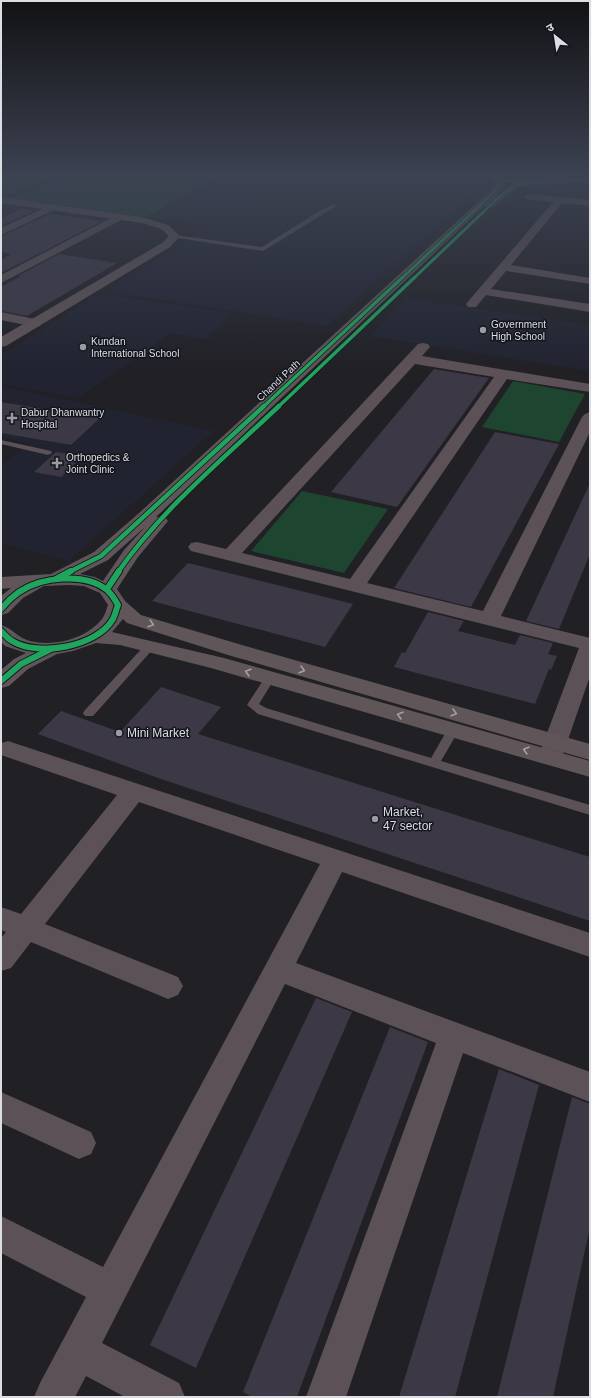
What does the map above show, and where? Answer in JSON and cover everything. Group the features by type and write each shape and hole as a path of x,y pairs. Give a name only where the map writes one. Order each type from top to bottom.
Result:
{"main road":[{"path":"1,343 166,245 170,241"},
{"name":"Chandi Path","path":"50,580 101,556 144,518 441,241"},
{"name":"Chandi Path","path":"96,637 110,625 117,613 112,597 130,554 159,520 452,241"},
{"path":"1,583 69,579 88,581 112,597 134,619 553,750 590,768"},
{"path":"1,609 7,600 24,589 50,580"},
{"path":"2,634 10,640 25,646 51,649 72,646 96,637 120,639 270,678 453,730 553,750 590,752"},
{"path":"1,681 21,664 51,649"}],"street":[{"path":"1,280 74,241"},
{"path":"472,304 526,241"},
{"path":"504,267 586,280 590,268"},
{"path":"483,291 590,308"},
{"path":"1,316 36,323"},
{"path":"230,555 423,347"},
{"path":"412,359 590,388"},
{"path":"355,586 503,374"},
{"path":"489,619 590,417"},
{"path":"197,547 590,645 553,750"},
{"path":"8,749 590,945"},
{"path":"1,959 13,923 133,792"},
{"path":"54,1397 335,860"},
{"path":"13,923 168,986"},
{"path":"278,969 590,1087"},
{"path":"326,1397 454,1036"},
{"path":"1,1107 79,1143"},
{"path":"1,1234 110,1290"},
{"path":"78,1351 165,1397"}],"lane":[{"path":"205,241 263,249 275,241"},
{"path":"1,442 48,453"},
{"path":"90,714 150,646"},
{"path":"270,678 255,700 253,705 256,708 590,810"},
{"path":"434,763 453,730"}],"shaded area":[{"path":"188,241 422,241 327,326 107,291"},
{"name":"Kundan International School","path":"99,294 233,313 206,339 171,333 78,398 1,384 1,355"},
{"name":"Government High School","path":"407,298 590,325 590,371 370,336"},
{"path":"1,386 214,431 68,561 1,543 1,464 30,444 1,437"}],"green space":[{"path":"513,381 585,394 559,442 482,427"},
{"path":"302,491 388,509 344,573 251,551"}],"building":[{"path":"1,241 63,241 1,273 1,260 12,254 1,252"},
{"path":"59,254 117,263 27,316 1,311 1,287"},
{"path":"434,369 489,378 397,507 331,492"},
{"path":"1,402 100,418 71,445 1,433"},
{"path":"495,432 559,444 471,607 394,588"},
{"path":"56,452 83,456 61,477 34,472"},
{"path":"590,483 590,554 559,629 526,621"},
{"path":"188,563 353,604 325,647 152,601"},
{"path":"428,612 464,621 458,631 515,645 520,635 553,643 548,654 557,656 551,670 549,669 535,704 394,667 402,652 405,653"},
{"name":"Market, 47 sector","path":"161,687 221,707 198,734 590,857 590,921 161,779 38,734 61,711 120,732"},
{"path":"316,998 352,1012 196,1368 150,1345"},
{"path":"390,1027 428,1042 297,1397 252,1397 243,1392"},
{"path":"499,1069 539,1085 455,1397 399,1397"},
{"path":"572,1097 590,1104 590,1227 553,1397 497,1397"}],"cycle path":[{"path":"56,579 101,556 144,518 441,241"},
{"path":"107,589 131,554 159,520 452,241"},
{"path":"1,609 9,599 31,585 44,581 71,578 84,580 104,588 113,597 118,605 112,620 101,632 84,641 66,647 46,649 27,647 12,641 1,631"},
{"path":"1,681 21,664 51,649"}],"place":[{"name":"Government High School","path":"483,330"},
{"name":"Kundan International School","path":"83,347"},
{"name":"Dabur Dhanwantry Hospital","path":"12,418"},
{"name":"Orthopedics & Joint Clinic","path":"57,463"},
{"name":"Mini Market","path":"119,733"},
{"name":"Market, 47 sector","path":"375,819"}]}
